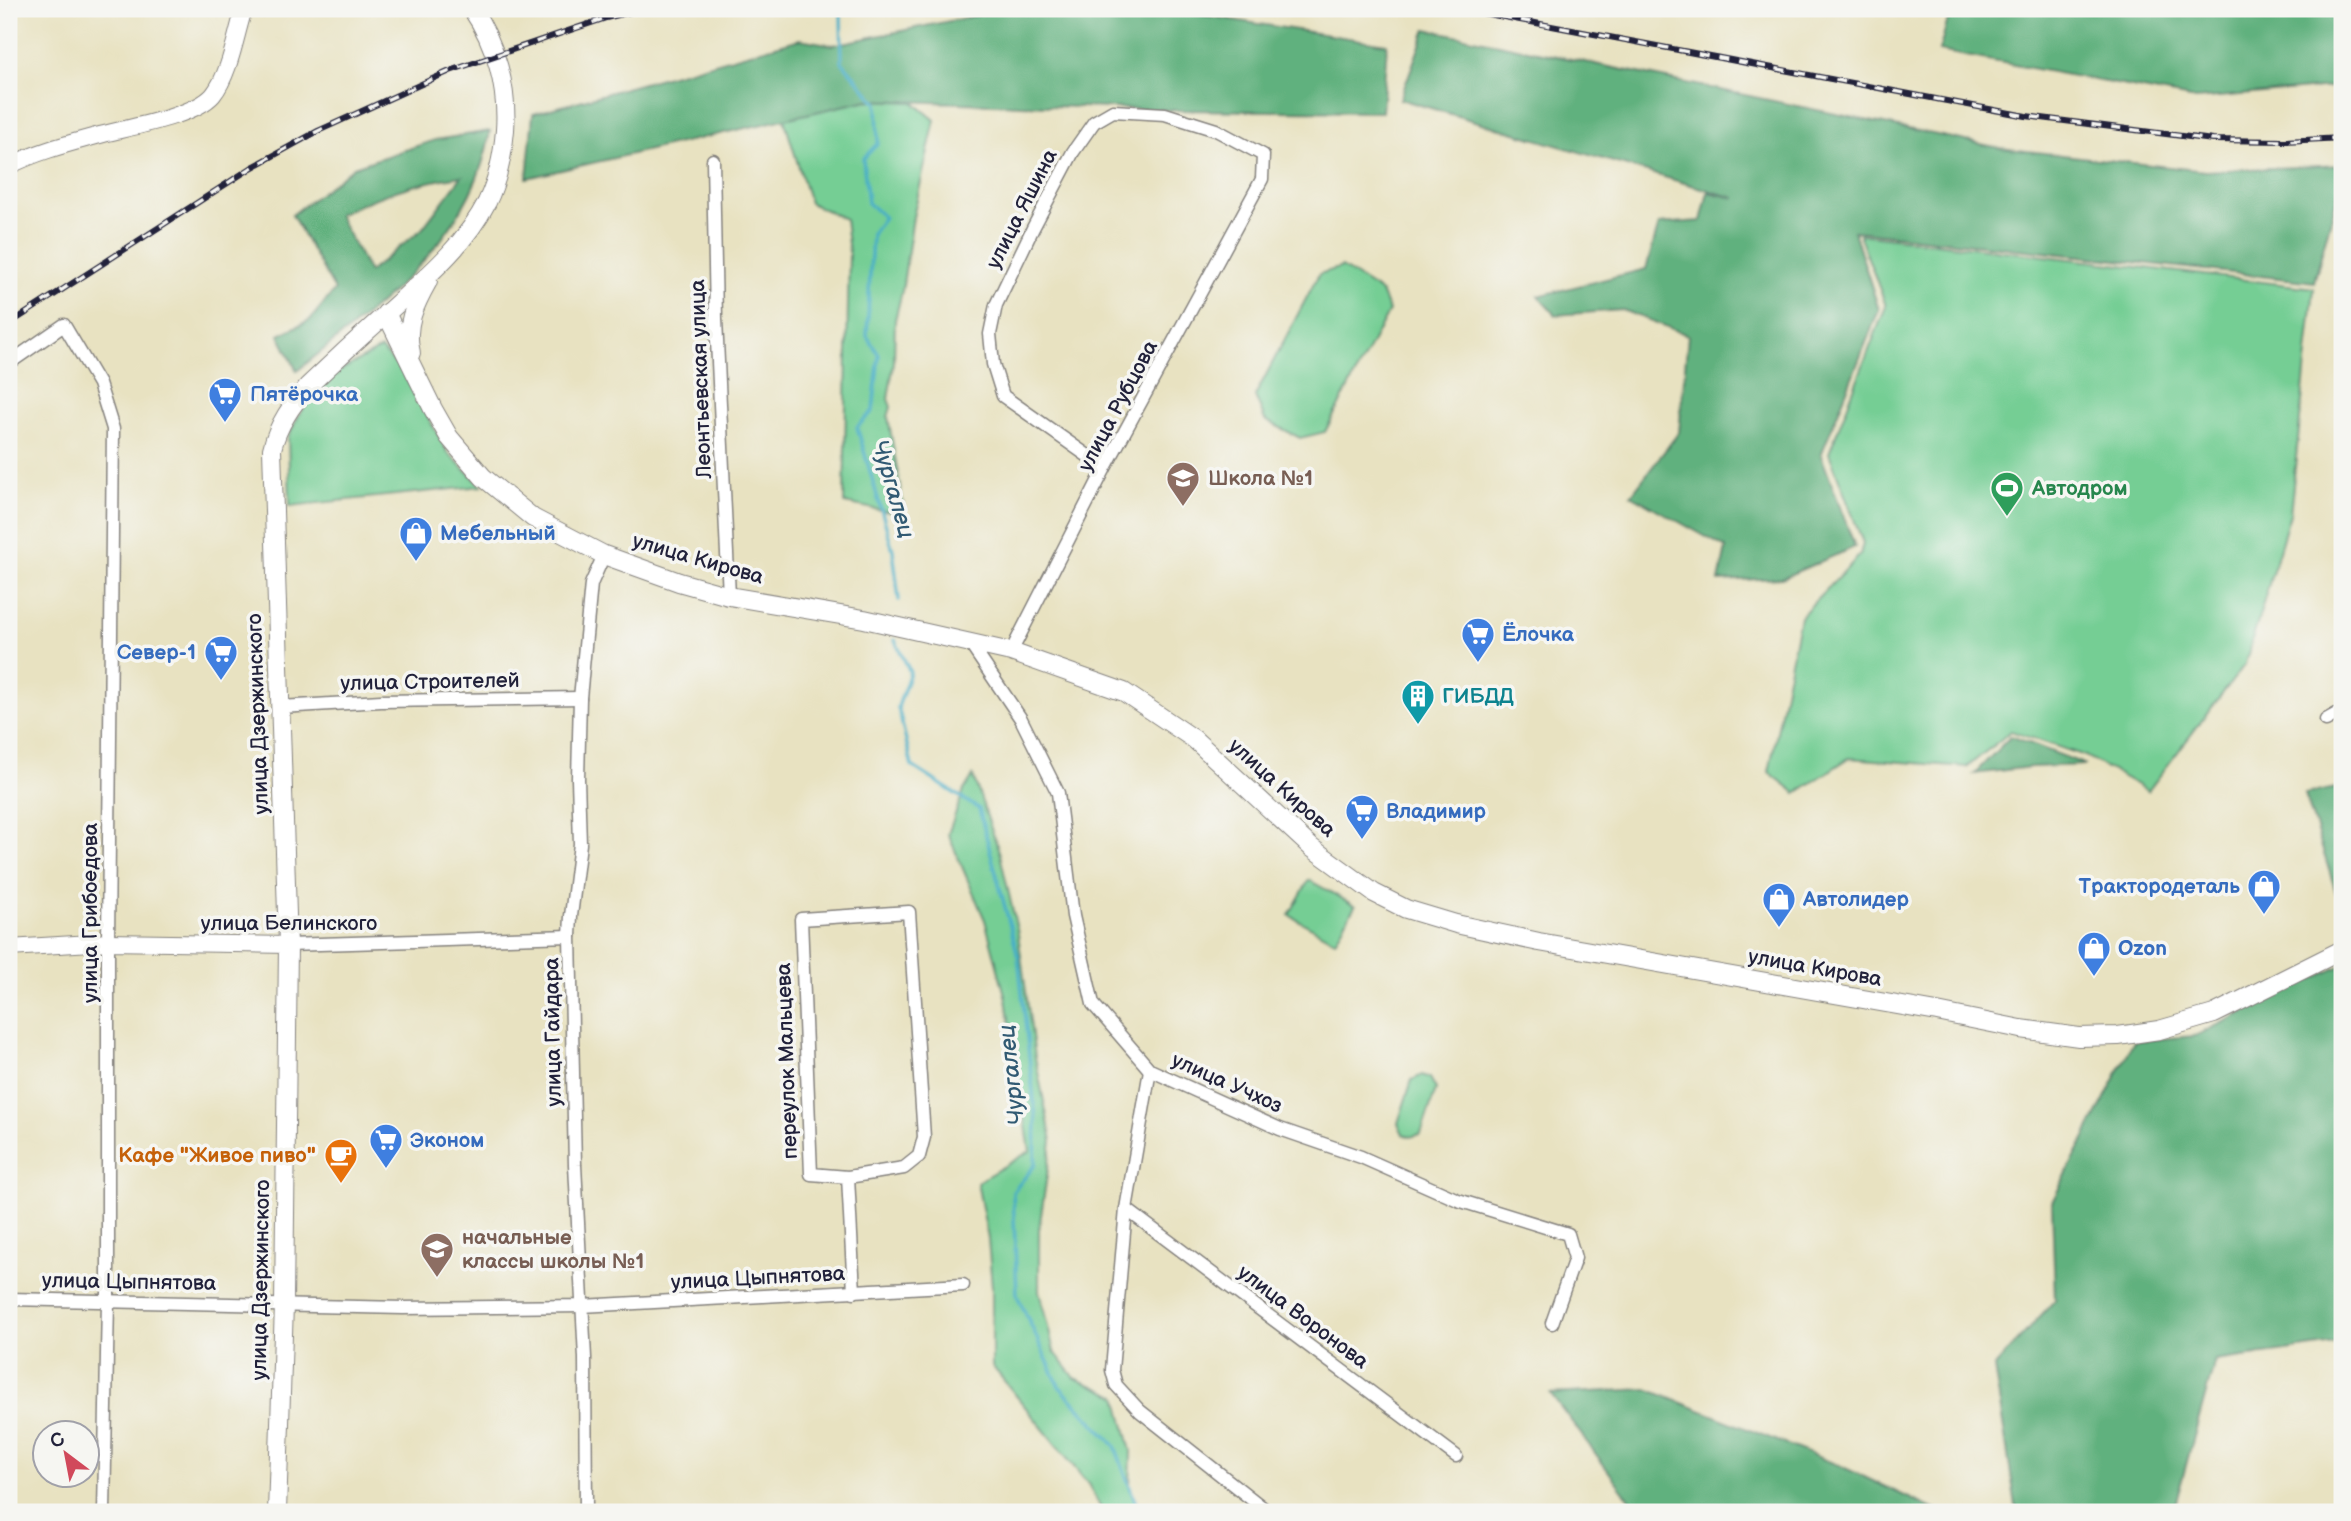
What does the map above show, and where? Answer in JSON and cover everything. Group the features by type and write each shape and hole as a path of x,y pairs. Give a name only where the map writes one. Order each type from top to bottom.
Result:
{"main road":[{"name":"улица Дзержинского","path":"276,1512 284,1305 288,945 272,449 275,435 293,404 358,339 436,269 487,202 502,160 506,119 501,74 488,37 472,9"},
{"path":"417,376 409,340 411,314 436,269"},
{"name":"улица Кирова","path":"386,313 449,437 483,477 533,518 604,555 679,582 729,596 864,619 1011,652 1124,692 1194,739 1312,848 1374,893 1406,909 1456,924 1552,944 2079,1037 2118,1036 2159,1030 2214,1014 2342,950"},
{"path":"358,339 370,333 382,334 403,347"}],"street":[{"path":"9,166 55,148 163,119 196,107 212,96 224,75 244,9"},
{"name":"улица Яшина","path":"1105,468 1003,396 993,364 990,334 996,305 1073,152 1094,122 1113,111 1165,114 1216,130 1263,155 1262,179"},
{"name":"Леонтьевская улица","path":"713,160 716,319 729,596"},
{"name":"улица Рубцова","path":"1011,652 1105,468 1262,179"},
{"name":"улица Грибоедова","path":"9,363 64,325 99,384 113,429 108,1301 104,1512"},
{"name":"улица Гайдара","path":"586,1512 570,936 580,844 580,698 591,584 604,555"},
{"name":"улица Учхоз","path":"969,642 1021,719 1058,793 1073,916 1093,1004 1150,1070 1280,1129 1362,1157 1458,1200 1568,1234 1575,1258 1552,1323"},
{"name":"улица Строителей","path":"281,706 382,701 580,698"},
{"path":"2326,720 2342,711"},
{"name":"переулок Мальцева","path":"909,912 924,1137 919,1156 904,1168 848,1177 811,1174 801,919 909,912"},
{"name":"улица Белинского","path":"9,948 108,942 288,945 570,936"},
{"path":"1150,1070 1126,1209 1112,1370 1116,1385 1140,1411 1167,1434 1268,1512"},
{"path":"848,1177 854,1292"},
{"name":"улица Воронова","path":"1126,1209 1456,1456"},
{"name":"улица Цыпнятова","path":"9,1300 403,1308 582,1306 962,1285"}],"green space":[{"path":"1008,9 1163,9 1387,44 1382,112 1171,110 868,100 527,178 533,114 800,39 833,45"},
{"path":"1951,9 2342,9 2342,86 2196,99 1939,51"},
{"path":"1426,29 2000,148 2205,171 2342,165 2342,178 2314,282 1854,231 1879,310 1821,455 1855,547 1782,578 1719,581 1726,548 1631,495 1679,432 1688,335 1623,310 1555,315 1538,296 1646,269 1659,224 1701,221 1708,192 1735,198 1400,99"},
{"path":"868,100 913,102 935,120 913,217 895,320 894,362 888,399 891,407 888,417 905,515 844,503 849,253 845,219 810,203 784,119"},
{"path":"490,131 480,170 464,205 443,238 417,268 359,321 297,371 279,335 310,320 335,290 292,215 354,167 435,140","holes":["462,176 422,229 369,272 338,215 398,190"]},
{"path":"1859,234 2314,288 2290,514 2245,664 2148,791 2085,756 2011,731 1967,767 1849,758 1796,793 1769,772 1800,617 1860,555 1863,543 1829,453 1886,306"},
{"path":"1342,267 1381,292 1389,311 1325,432 1300,438 1265,420 1255,396 1319,274"},
{"path":"381,349 403,372 448,453 482,486 290,506 288,437 299,415 317,391 337,372"},
{"path":"2011,736 2086,765 2031,767 1974,774"},
{"path":"973,776 1000,854 1018,934 1035,1057 1052,1141 1039,1229 1039,1291 1054,1351 1075,1378 1117,1396 1131,1451 1130,1487 1140,1512 1103,1512 1088,1484 992,1366 992,1287 988,1239 977,1182 1030,1151 1006,999 985,920 948,834 964,790"},
{"path":"2342,787 2342,911 2305,794"},
{"path":"1309,880 1355,906 1335,941 1289,915"},
{"path":"2342,965 2342,1343 2215,1361 2173,1512 2017,1512 1994,1367 2055,1300 2052,1202 2134,1041 2195,1036"},
{"path":"1422,1075 1430,1078 1436,1089 1421,1134 1410,1137 1403,1134 1398,1123 1412,1080"},
{"path":"1647,1389 1843,1467 1939,1512 1639,1512 1551,1394"}],"waterway":[{"name":"Чургалец","path":"841,9 842,62 877,103 878,143 863,159 868,203 884,217 872,234 867,336 879,355 873,411 857,427 893,550 899,600"},
{"name":"Чургалец","path":"895,640 910,672 898,707 912,766 979,809 1018,956 1036,1120 1035,1165 1013,1192 1017,1295 1059,1386 1115,1446 1139,1512"}],"railway":[{"path":"9,324 251,168 318,131 450,71 606,18 642,9"},
{"path":"1462,9 2026,116 2213,140 2285,141 2342,138"}],"place":[{"name":"Пятёрочка","path":"225,424"},
{"name":"Школа №1","path":"1183,508"},
{"name":"Автодром","path":"2007,518"},
{"name":"Мебельный","path":"416,563"},
{"name":"Ёлочка","path":"1478,664"},
{"name":"Север-1","path":"221,682"},
{"name":"ГИБДД","path":"1418,726"},
{"name":"Владимир","path":"1362,841"},
{"name":"Трактородеталь","path":"2264,916"},
{"name":"Автолидер","path":"1779,929"},
{"name":"Ozon","path":"2094,978"},
{"name":"Эконом","path":"386,1170"},
{"name":"Кафе \"Живое пиво\"","path":"341,1185"},
{"name":"начальные классы школы №1","path":"437,1279"}]}
